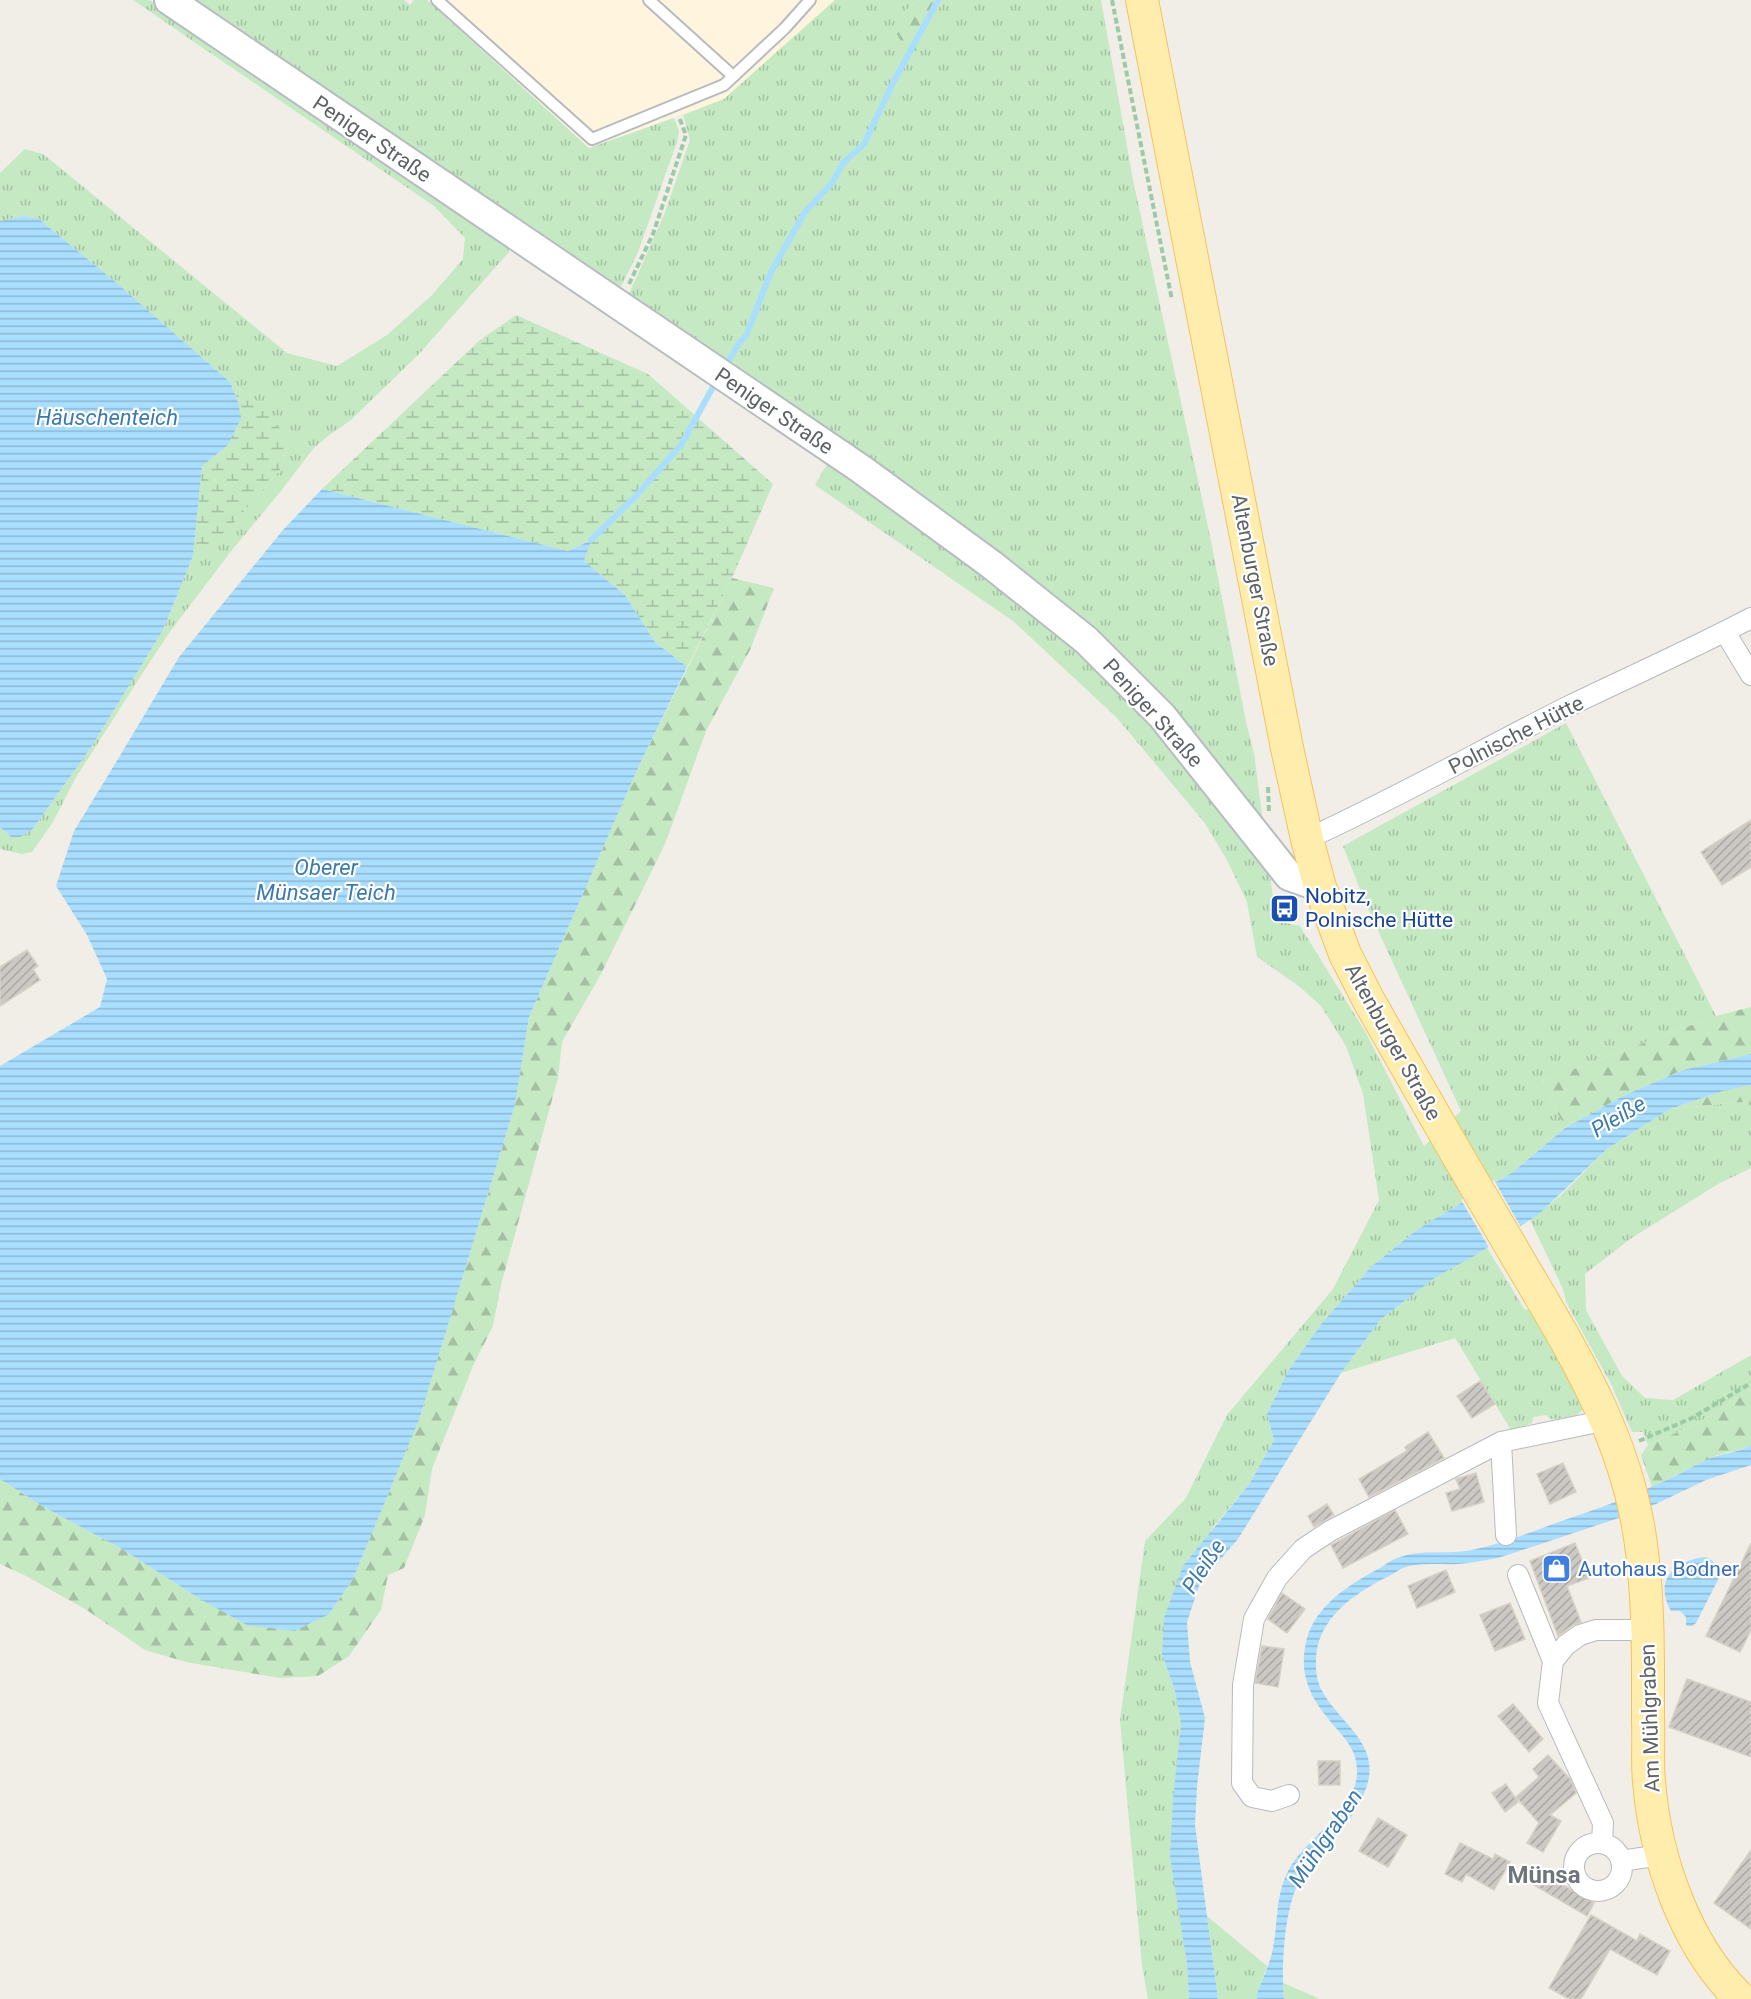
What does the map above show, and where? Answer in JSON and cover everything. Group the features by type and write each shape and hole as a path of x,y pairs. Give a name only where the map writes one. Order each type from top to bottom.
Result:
{"main road":[{"name":"Altenburger Straße","path":"1142,0 1287,748 1320,887 1345,954 1364,992 1538,1294"},
{"name":"Am Mühlgraben","path":"1538,1294 1568,1344 1607,1420 1630,1485 1645,1578 1648,1629 1649,1782 1661,1855 1670,1884 1701,1949 1718,1974 1741,1999"}],"street":[{"name":"Peniger Straße","path":"169,0 861,469 992,566 1086,640 1162,716 1289,876 1320,887"},
{"name":"Polnische Hütte","path":"1307,839 1414,788 1570,706 1751,618"},
{"path":"1725,632 1751,675"},
{"path":"1289,1795 1272,1801 1252,1797 1242,1783 1243,1685 1254,1619 1278,1578 1303,1548 1330,1531 1501,1442 1607,1420"},
{"path":"1501,1442 1506,1535"},
{"path":"1518,1575 1553,1661 1548,1703 1603,1823 1602,1843"},
{"path":"1553,1661 1566,1645 1581,1635 1596,1630 1648,1629"},
{"path":"1602,1843 1614,1849 1621,1861 1620,1877 1616,1884 1601,1892 1593,1891 1579,1883 1575,1875 1575,1859 1585,1847 1602,1843"},
{"path":"1621,1861 1661,1855"}],"lane":[{"path":"437,0 592,139 724,85 785,28 810,0"},
{"path":"649,0 733,76"}],"path":[{"path":"1112,0 1174,311"},
{"path":"619,306 653,234 686,135 674,105"},
{"path":"1264,845 1270,824 1266,778"},
{"path":"1619,1451 1692,1418 1751,1383"}],"shaded area":[{"path":"427,0 835,0 724,99 589,148"}],"green space":[{"path":"133,0 150,0 462,213 507,245 509,252 419,354 351,420 313,449 169,633 75,779 53,822 32,852 22,854 0,849 0,827 11,837 32,830 92,746 163,630 193,556 217,542 280,470 288,446 259,403 230,382 39,219 24,216 0,221 0,173 25,149 43,154 287,353 337,366 387,335 431,296 463,259 465,238 434,206"},
{"path":"186,0 404,0 410,5 414,0 427,0 589,148 674,118 679,131 677,142 638,252 622,285 615,290"},
{"path":"835,0 919,0 899,16 940,6 946,0 1101,0 1133,180 1254,753 1276,921 1300,926 1366,1033 1424,1146 1461,1111 1365,902 1343,846 1566,723 1716,1016 1542,1081 1565,1128 1513,1172 1418,1229 1372,1266 1322,1323 1288,1371 1267,1414 1274,1440 1250,1483 1213,1527 1162,1654 1175,1691 1181,1724 1178,1758 1180,1913 1189,1999 1148,1999 1142,1966 1120,1720 1145,1541 1186,1498 1227,1415 1333,1289 1379,1200 1363,1094 1346,1046 1321,1006 1300,987 1257,957 1247,902 1227,860 1204,822 1117,718 1013,621 815,485 838,445 628,296 664,215 690,140 683,115 724,99"},
{"path":"919,0 946,0 940,6 916,51 904,46 895,31 899,16"},
{"path":"516,315 648,374 773,484 732,578 687,667 655,642 625,595 584,561 590,540 568,551 322,489 480,340"},
{"path":"230,382 259,403 283,432 288,446 280,470 217,542 193,556 202,466 228,445 238,402"},
{"path":"732,578 774,588 750,650 706,731 665,844 601,974 562,1042 558,1078 501,1285 493,1326 473,1366 432,1469 425,1515 404,1568 388,1575 381,1610 349,1656 318,1676 280,1678 186,1662 145,1650 85,1609 0,1564 0,1479 44,1507 122,1549 200,1599 329,1614 353,1579 419,1420 515,1105 529,1017 637,770"},
{"path":"1751,1007 1751,1054 1683,1070 1625,1095 1565,1128 1542,1081 1716,1016"},
{"path":"1751,1085 1751,1101 1670,1109 1723,1091"},
{"path":"1751,1101 1751,1168 1718,1184 1630,1239 1585,1274 1586,1310 1622,1376 1645,1398 1673,1400 1751,1355 1751,1390 1694,1425 1648,1445 1643,1432 1632,1432 1610,1382 1566,1302 1563,1289 1530,1220 1560,1196 1607,1149 1670,1109"},
{"path":"1487,1248 1525,1310 1530,1308 1585,1407 1578,1414 1550,1419 1546,1415 1533,1417 1532,1423 1511,1430 1455,1338 1341,1373 1381,1319 1436,1277"},
{"path":"1751,1390 1751,1445 1715,1456 1652,1487 1641,1455 1648,1445 1694,1425"},
{"path":"1207,1916 1267,1966 1256,1996 1258,1999 1218,1999"},
{"path":"1283,1983 1316,1997 1319,1999 1284,1999"}],"water":[{"name":"Häuschenteich","path":"24,216 39,219 230,382 238,402 241,418 228,445 202,466 193,556 163,630 92,746 32,830 20,837 11,837 0,827 0,221"},
{"name":"Oberer Münsaer Teich","path":"322,489 568,551 591,540 584,561 625,595 655,642 687,667 637,770 529,1017 515,1105 419,1420 353,1579 329,1614 295,1631 247,1625 200,1599 122,1549 44,1507 0,1479 0,1066 100,1007 107,979 87,935 56,886 74,831 179,657 283,530"},
{"name":"Pleiße","path":"1751,1054 1751,1085 1723,1091 1670,1109 1607,1149 1539,1214 1476,1255 1436,1277 1381,1319 1341,1373 1238,1539 1200,1583 1187,1622 1190,1662 1205,1718 1195,1825 1218,1999 1189,1999 1187,1964 1170,1857 1181,1724 1175,1691 1162,1654 1164,1618 1183,1566 1250,1483 1274,1440 1267,1414 1288,1371 1322,1323 1372,1266 1418,1229 1513,1172 1565,1128 1625,1095 1683,1070"},
{"name":"Mühlgraben","path":"1751,1445 1751,1465 1706,1480 1656,1504 1619,1518 1498,1558 1463,1564 1423,1564 1403,1568 1359,1593 1328,1622 1317,1648 1317,1676 1321,1689 1329,1702 1364,1747 1369,1760 1369,1775 1365,1791 1353,1814 1303,1875 1297,1887 1285,1935 1284,1999 1258,1999 1256,1996 1272,1953 1279,1898 1286,1876 1299,1855 1350,1797 1355,1784 1357,1764 1354,1753 1314,1699 1304,1667 1306,1642 1310,1629 1325,1607 1357,1581 1397,1558 1418,1553 1463,1551 1509,1540 1625,1498 1666,1481 1708,1459"},
{"path":"1706,1557 1716,1564 1720,1576 1696,1623 1686,1626 1686,1617 1680,1611 1671,1611 1666,1600 1666,1581 1677,1567 1685,1562"}],"pier":[{"path":"1494,1180 1522,1229 1490,1249 1461,1200"}],"building":[{"path":"1751,820 1751,867 1722,885 1701,852"},
{"path":"27,950 38,966 33,969 40,980 0,1006 0,967"},
{"path":"1480,1381 1495,1404 1472,1418 1457,1396"},
{"path":"1428,1432 1444,1458 1369,1497 1359,1479 1407,1451 1405,1447"},
{"path":"1563,1463 1576,1492 1550,1504 1537,1474"},
{"path":"1476,1473 1484,1502 1452,1511 1446,1493 1460,1489 1456,1479"},
{"path":"1327,1504 1334,1515 1314,1527 1308,1516"},
{"path":"1395,1510 1408,1534 1343,1568 1331,1545"},
{"path":"1575,1543 1589,1578 1567,1586 1581,1622 1558,1636 1530,1561"},
{"path":"1751,1543 1751,1630 1740,1652 1706,1636"},
{"path":"1446,1570 1455,1592 1417,1608 1408,1586"},
{"path":"1282,1593 1305,1609 1287,1633 1268,1619"},
{"path":"1510,1603 1525,1639 1495,1651 1480,1615"},
{"path":"1262,1646 1284,1649 1278,1687 1255,1683"},
{"path":"1687,1679 1751,1702 1751,1757 1669,1727"},
{"path":"1513,1704 1543,1739 1529,1752 1498,1716"},
{"path":"1548,1755 1570,1779 1576,1793 1550,1815 1561,1821 1543,1852 1527,1843 1539,1823 1516,1797 1539,1777 1533,1769"},
{"path":"1318,1761 1340,1761 1340,1785 1319,1785"},
{"path":"1506,1784 1518,1802 1505,1812 1492,1793"},
{"path":"1378,1818 1407,1835 1388,1867 1359,1851"},
{"path":"1460,1843 1493,1859 1495,1854 1510,1862 1494,1890 1466,1874 1462,1882 1445,1874"},
{"path":"1751,1850 1751,1929 1714,1903"},
{"path":"1529,1865 1594,1903 1587,1916 1522,1878"},
{"path":"1591,1915 1637,1941 1640,1934 1670,1951 1657,1975 1610,1949 1581,1999 1569,1999 1549,1988"}],"waterway":[{"path":"728,362 746,336 771,272 805,212 832,183 843,163 864,144 894,81 938,0"},
{"path":"591,540 635,497 681,445 713,387"}],"place":[{"name":"Nobitz, Polnische Hütte","path":"1284,908"},
{"name":"Autohaus Bodner","path":"1557,1569"}],"district":[{"name":"Münsa","path":"1544,1875"}]}
